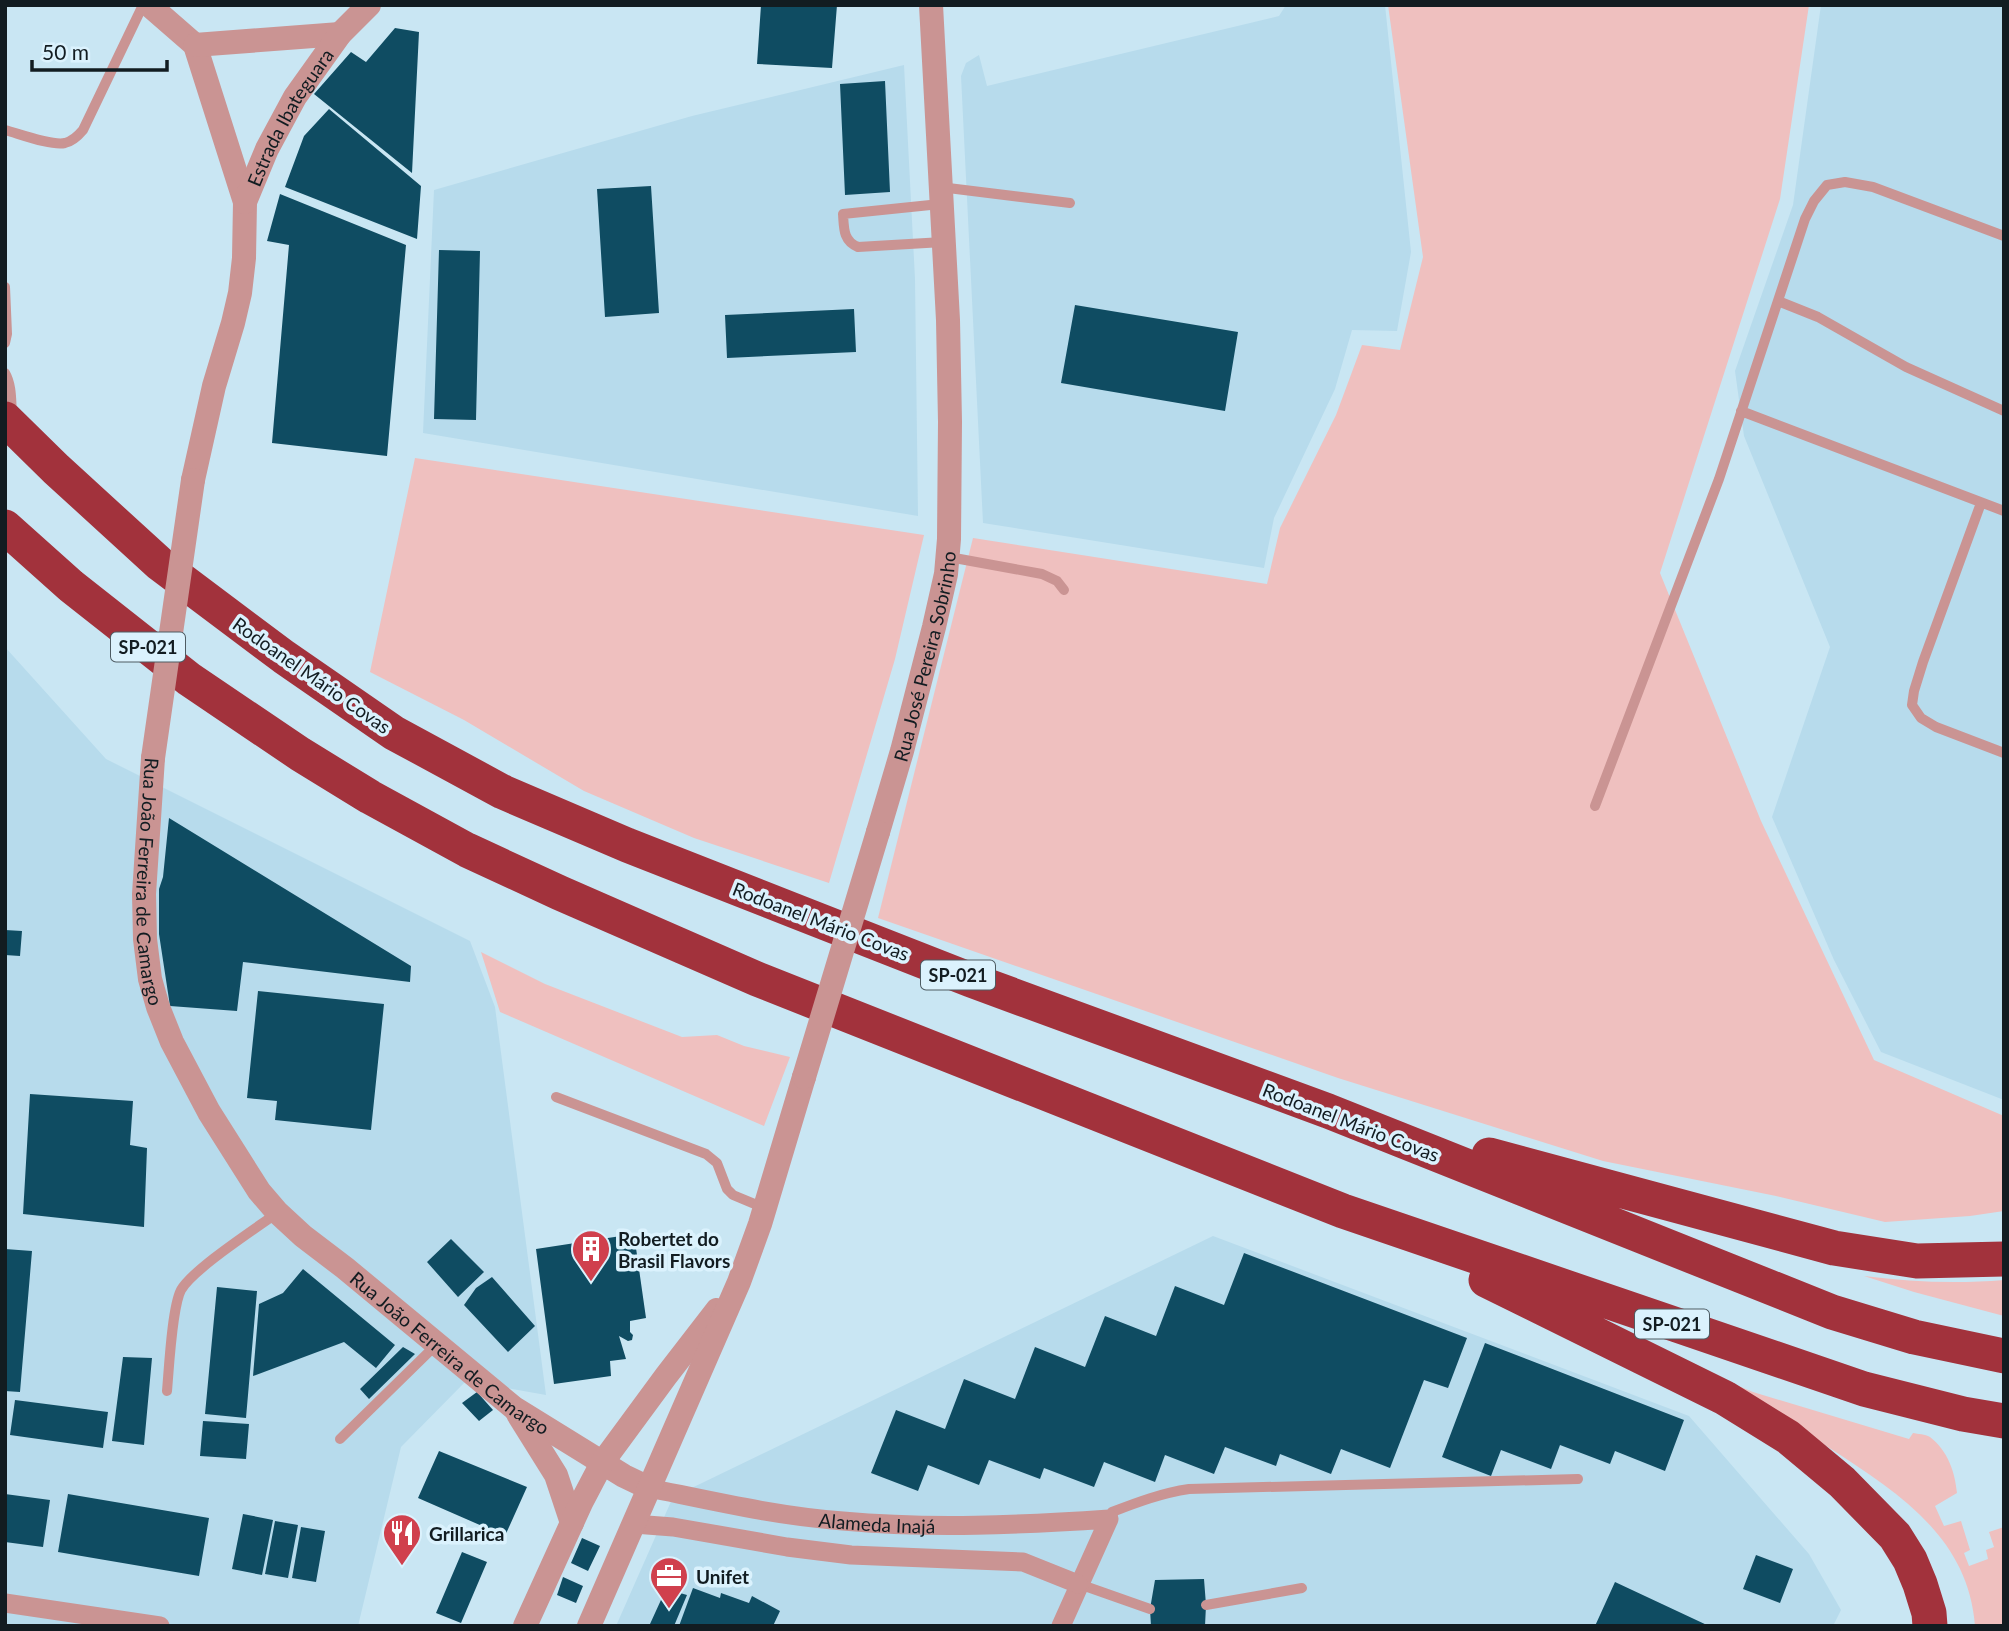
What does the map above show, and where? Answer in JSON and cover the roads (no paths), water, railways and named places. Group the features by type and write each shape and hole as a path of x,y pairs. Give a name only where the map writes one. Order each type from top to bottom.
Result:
{"highway":[{"name":"Rodoanel Mário Covas","path":"9,422 160,564 284,657 394,733 503,792 626,845 971,980 1328,1111 1832,1312 1914,1337 2004,1356"},
{"name":"SP-021","path":"5,527 71,586 189,679 300,754 370,797 467,850 757,979 1343,1211 1864,1390 2004,1421"},
{"path":"1328,1111 1834,1248 1917,1261 2004,1259"},
{"path":"1343,1211 1725,1398 1788,1437 1842,1482 1895,1536 1910,1560 1920,1584 1930,1626"}],"street":[{"path":"149,5 195,45"},
{"name":"Estrada Ibateguara","path":"245,202 267,149 295,97 340,34 369,5"},
{"name":"Rua José Pereira Sobrinho","path":"589,1626 739,1282 765,1208 902,751 946,573 950,422 948,320 931,5"},
{"name":"Estrada Ibateguara","path":"195,45 340,34"},
{"name":"Rua João Ferreira de Camargo","path":"195,45 245,202 244,258 233,323 211,397 192,480 153,758 144,894 145,939 152,988 172,1042 209,1112 259,1191 277,1212 514,1408 602,1463 649,1488"},
{"name":"Rua José Pereira Sobrinho","path":"525,1626 602,1463 739,1282"},
{"path":"514,1408 556,1475 572,1523"},
{"name":"Alameda Inajá","path":"649,1488 780,1514 845,1521 1008,1525 1109,1519"},
{"path":"1061,1626 1109,1519"},
{"name":"Alameda Inajá","path":"634,1524 674,1527 851,1555 1023,1562 1078,1584"},
{"path":"5,1603 160,1626"}],"lane":[{"path":"5,130 58,144 76,138 83,130 143,5"},
{"path":"1595,806 1718,479 1805,219 1814,201 1827,185 1845,182 1873,187 2004,236"},
{"path":"943,242 858,247 846,239 843,214 940,195 1070,203"},
{"path":"5,286 5,343"},
{"path":"1778,301 1818,317 1906,367 2004,411"},
{"path":"5,373 11,396 9,422"},
{"path":"1741,411 2004,511"},
{"path":"1981,503 1923,662 1912,705 1921,718 1936,727 2004,753"},
{"path":"947,556 1042,574 1057,582 1063,590"},
{"path":"556,1097 706,1154 717,1163 727,1189 733,1195 765,1208"},
{"path":"167,1391 176,1309 181,1290 200,1270 277,1212"},
{"path":"340,1439 438,1344"},
{"path":"1109,1519 1112,1512 1130,1504 1189,1489 1578,1479"},
{"path":"1078,1584 1150,1609"},
{"path":"1206,1605 1302,1588"}],"place":[{"name":"Robertet do Brasil Flavors","path":"591,1283"},
{"name":"Grillarica","path":"402,1567"},
{"name":"Unifet","path":"669,1610"}]}
